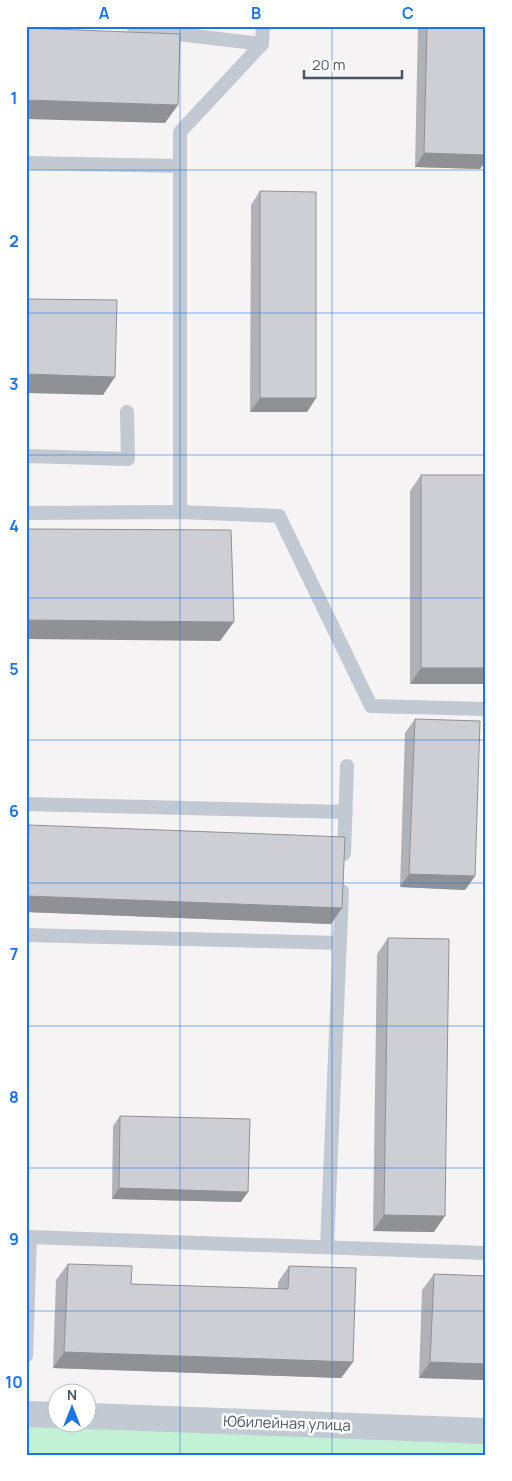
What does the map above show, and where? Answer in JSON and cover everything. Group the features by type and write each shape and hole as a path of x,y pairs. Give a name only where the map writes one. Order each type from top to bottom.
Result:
{"street":[{"path":"26,1414 48,1415"},
{"name":"Юбилейная улица","path":"98,1416 486,1431"}],"lane":[{"path":"133,26 177,34 262,44"},
{"path":"180,512 180,132 262,44 262,26"},
{"path":"26,163 180,166"},
{"path":"26,456 128,459 127,412"},
{"path":"26,513 180,512 279,516 371,706 486,709"},
{"path":"327,1247 347,766"},
{"path":"26,804 346,812"},
{"path":"26,935 340,944"},
{"path":"26,1356 28,1237 486,1254"}],"green space":[{"path":"26,1425 48,1426 48,1434 98,1434 98,1428 486,1441 486,1455 26,1455"}],"building":[{"path":"427,26 486,26 486,155 424,153"},
{"path":"26,28 180,34 178,105 26,100"},
{"path":"260,191 316,192 316,398 260,398"},
{"path":"26,299 117,300 115,377 26,374"},
{"path":"421,475 486,475 486,668 421,668"},
{"path":"26,529 231,530 234,622 26,620"},
{"path":"415,719 480,721 475,876 409,874"},
{"path":"29,825 345,837 342,908 27,896"},
{"path":"388,938 449,939 445,1216 384,1215"},
{"path":"120,1116 250,1119 248,1192 119,1188"},
{"path":"68,1264 132,1266 131,1284 288,1289 289,1266 356,1268 353,1362 64,1352"},
{"path":"434,1274 486,1276 486,1364 430,1362"}]}
